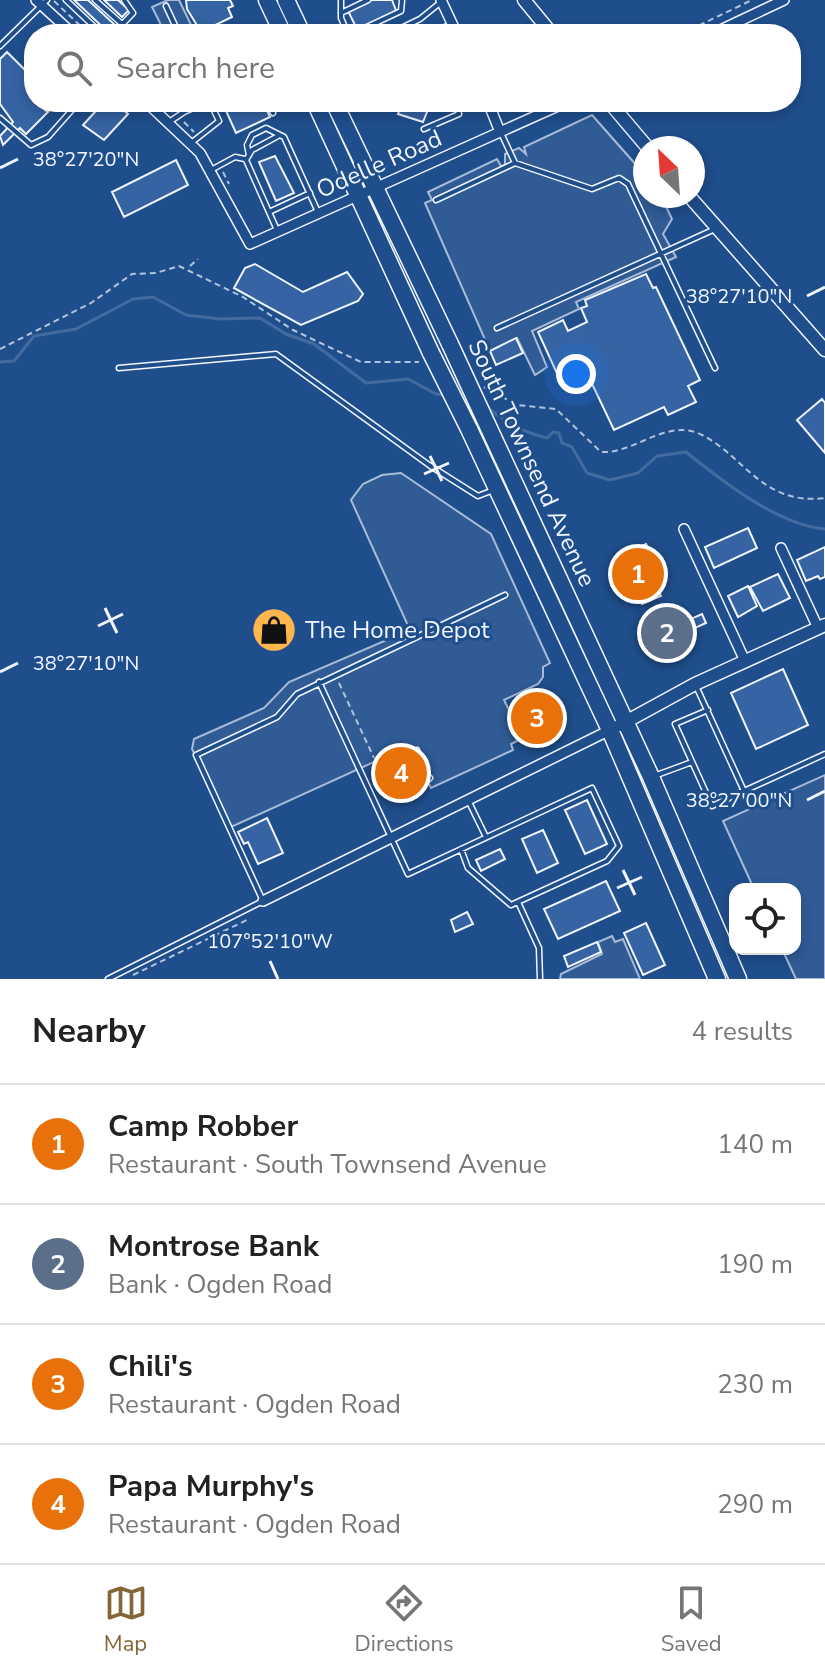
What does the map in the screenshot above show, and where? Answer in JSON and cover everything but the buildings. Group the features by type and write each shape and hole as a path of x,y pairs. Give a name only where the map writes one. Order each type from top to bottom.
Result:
{"highway":[{"path":"276,1 281,24"},
{"path":"276,1 294,24"},
{"name":"South Townsend Avenue","path":"320,112 426,358 469,429 610,730 717,979"},
{"name":"South Townsend Avenue","path":"339,112 626,722 738,975"}],"street":[{"path":"442,0 453,24"},
{"path":"524,0 544,24"},
{"path":"733,24 784,0"},
{"path":"42,2 63,24"},
{"path":"158,112 191,143 211,170"},
{"path":"492,112 500,132"},
{"name":"Odelle Road","path":"211,170 250,244 545,112"},
{"path":"617,112 638,136"},
{"path":"700,208 825,350"},
{"path":"684,529 745,661"},
{"path":"263,901 626,722 695,684 823,626 781,548"}],"lane":[{"path":"66,0 91,24"},
{"path":"95,0 122,24 133,13 124,0"},
{"path":"341,0 341,13 346,24"},
{"path":"341,13 368,0"},
{"path":"372,24 401,11 402,0"},
{"path":"410,24 442,0"},
{"path":"0,46 42,2"},
{"path":"166,6 174,24"},
{"path":"0,118 31,145 48,137 70,112"},
{"path":"169,122 184,112"},
{"path":"191,143 219,121 214,112"},
{"path":"424,129 458,112"},
{"path":"277,232 248,158 247,145 252,135 266,128 275,130 278,136"},
{"path":"500,132 515,163"},
{"path":"211,170 235,157 248,158 278,136 284,137 319,213"},
{"path":"436,200 515,163 592,189 619,178 628,184 663,253 715,368"},
{"path":"269,212 310,193"},
{"path":"497,328 717,228"},
{"path":"119,368 276,354 429,465 478,496 497,488"},
{"path":"108,979 263,901 196,755 277,717 297,694 319,682 505,595"},
{"path":"319,682 408,874 486,837 592,788 619,846 607,861 511,905 468,868 461,849"},
{"path":"695,684 744,791"},
{"path":"708,710 675,724 712,806 825,754"},
{"path":"417,750 387,764 385,770 395,792 407,797 430,778"},
{"path":"651,777 692,762"},
{"path":"468,799 486,837"},
{"path":"518,902 539,948 540,979"}],"path":[{"path":"54,0 79,24"},
{"path":"702,24 752,0"},
{"path":"381,169 391,164"},
{"path":"188,268 198,259"},
{"path":"0,349 81,309 132,274 156,273 179,266 243,297 293,330 361,362 426,358"},
{"path":"483,387 517,405 556,409 601,452 620,451 661,434 686,430 714,443 756,481 794,494 825,498"},
{"path":"335,675 374,758"},
{"path":"125,979 249,919"}],"shaded area":[{"path":"168,0 179,0 191,24 160,24 152,7"},
{"path":"592,115 633,161 633,208 667,208 672,219 663,234 676,257 576,302 579,309 532,331 547,367 535,375 517,338 490,351 425,203 432,200 428,192 497,159 501,166 505,165 505,154 519,148 526,154 524,147"},
{"path":"401,473 491,534 550,663 543,667 543,677 538,684 504,700 523,738 511,744 513,750 431,788 425,776 417,780 408,762 415,758 409,746 231,827 192,749 194,739 264,708 289,682 410,630 351,500 363,484 382,475"},
{"path":"825,775 825,979 796,979 785,955 801,955 801,883 751,883 723,821"},
{"path":"612,936 615,942 623,939 640,979 560,979 561,974 602,954 598,942"}],"waterway":[{"path":"0,362 14,361 34,336 76,329 133,299 153,297 186,315 220,319 260,318 286,334 314,344 366,383 408,379 436,394 446,395"},
{"path":"487,407 530,433 547,438 553,432 559,433 562,443 572,447 587,473 610,480 638,473 657,456 686,452 733,488 770,511 807,526 825,529"}],"place":[{"name":"Camp Robber","path":"638,574"},
{"name":"The Home Depot","path":"274,630"},
{"name":"Montrose Bank","path":"667,633"},
{"name":"Chili's","path":"537,718"},
{"name":"Papa Murphy's","path":"401,773"}]}
